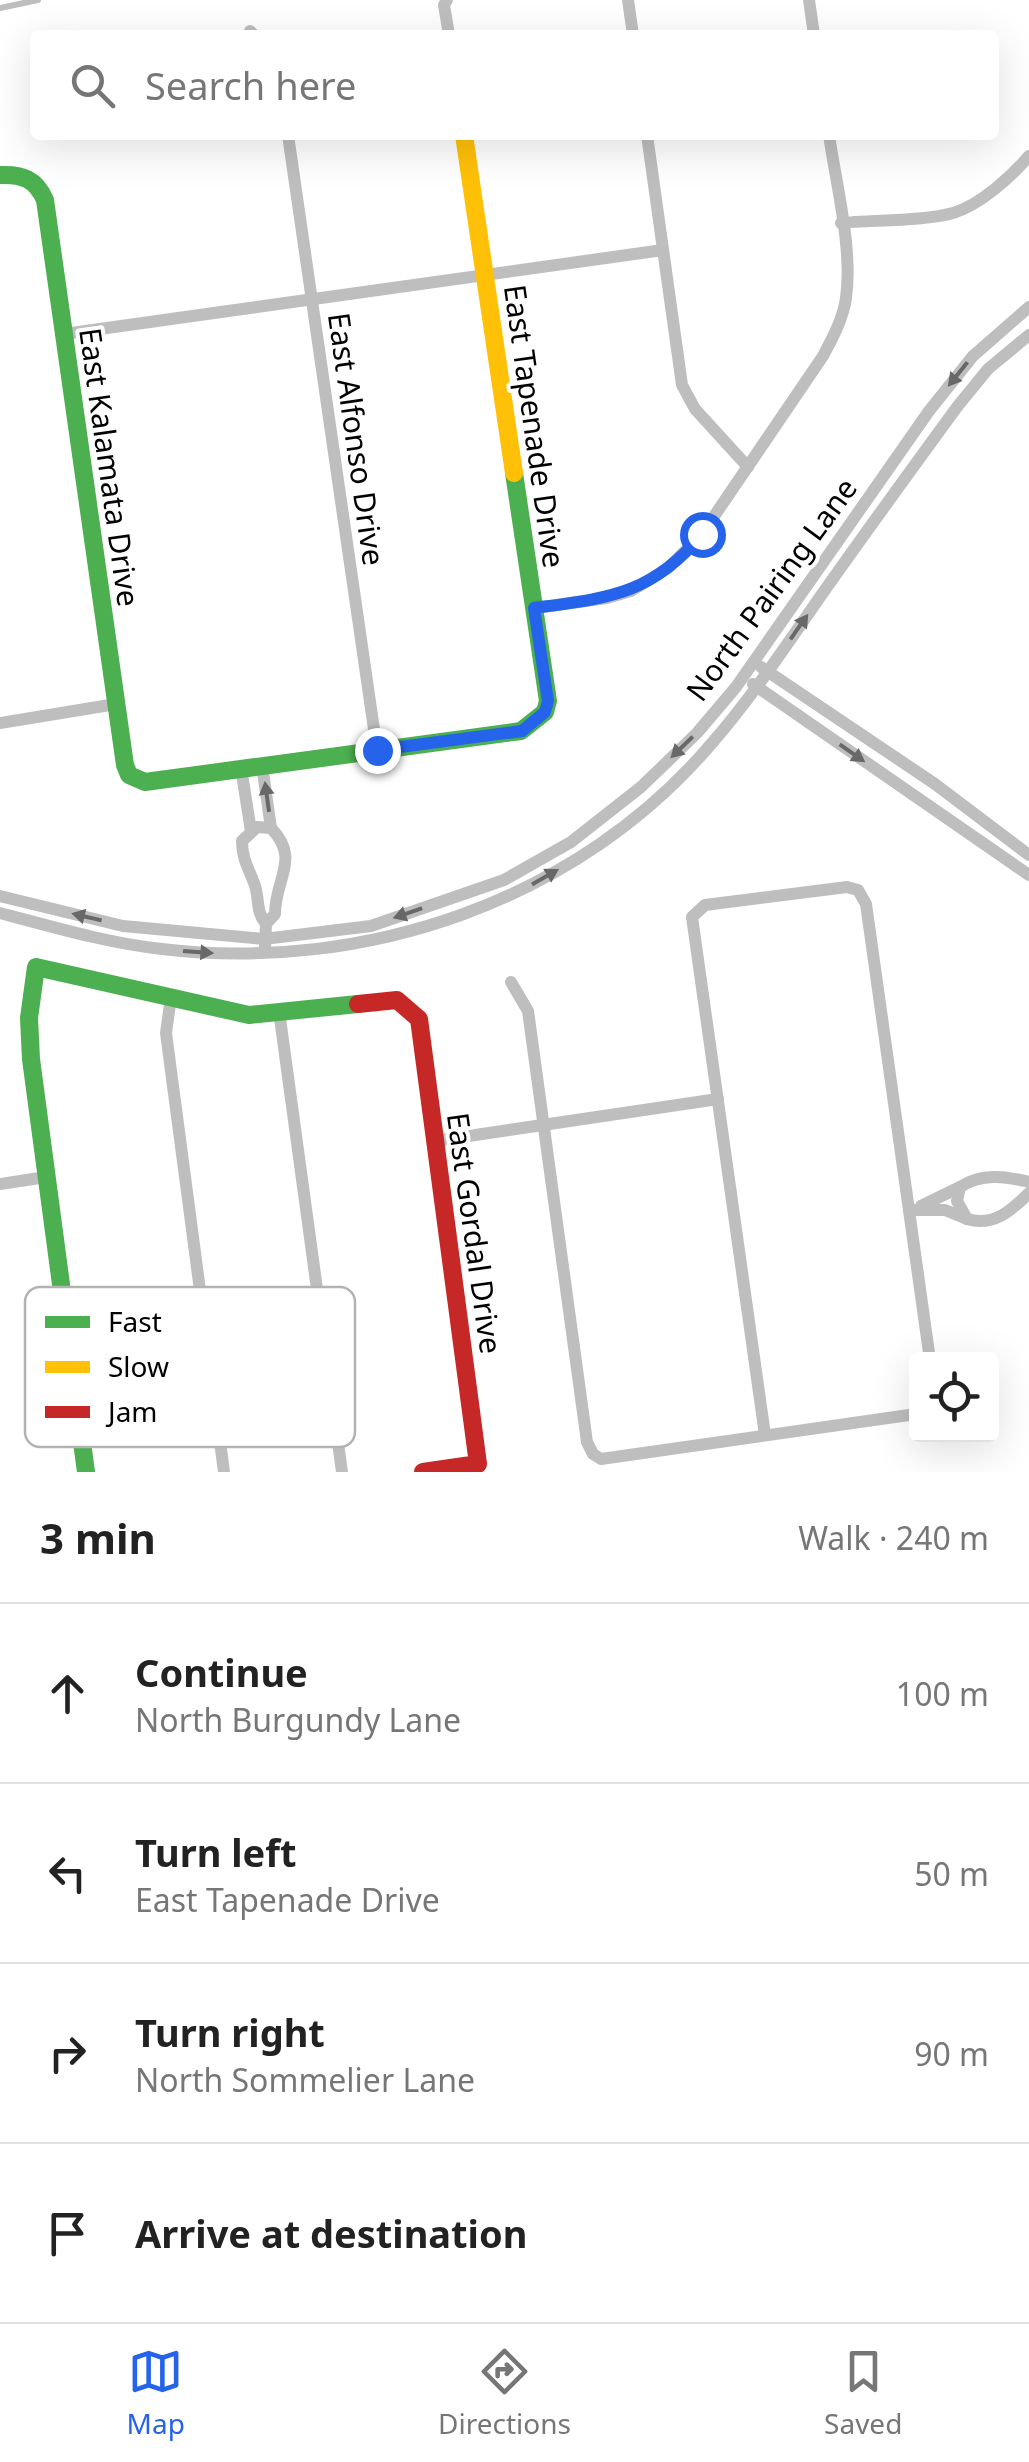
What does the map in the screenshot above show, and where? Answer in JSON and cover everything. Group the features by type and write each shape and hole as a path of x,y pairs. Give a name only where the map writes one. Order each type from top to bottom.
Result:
{"street":[{"path":"628,0 631,30"},
{"path":"809,0 813,30"},
{"path":"446,3 449,30"},
{"name":"East Alfonso Drive","path":"289,140 377,750"},
{"name":"East Tapenade Drive","path":"377,750 522,731 545,712 548,701 465,140"},
{"path":"648,140 682,385 695,409 748,467"},
{"path":"534,608 607,598 630,591 668,568 702,534 824,356 838,328 846,296 841,216 830,140"},
{"path":"841,216 954,213 995,187 1029,156"},
{"name":"East Kalamata Drive","path":"0,175 23,175 33,180 45,200 124,766 129,775 145,782 242,768"},
{"path":"64,334 663,250"},
{"name":"North Pairing Lane","path":"0,896 123,926 264,938 371,926 504,880 571,842 640,787 697,733 743,677 928,411 973,356 1029,308"},
{"name":"North Pairing Lane","path":"0,913 128,944 206,953 266,954 370,942 451,920 531,886 586,853 650,806 711,746 956,407 988,369 1029,335"},
{"path":"753,662 925,778 1029,855"},
{"path":"743,677 1029,875"},
{"path":"0,723 116,704"},
{"path":"251,832 242,768 377,750"},
{"path":"262,765 271,828 281,838 288,860 275,893 275,914 266,924 266,954"},
{"path":"266,924 258,914 256,886 242,858 242,841 257,827 271,828"},
{"path":"766,1435 692,917 706,905 848,887 858,890 866,904 929,1352"},
{"path":"61,1287 30,1058 29,1018 36,967 249,1015 280,1012 317,1287"},
{"path":"510,982 528,1011 587,1442 593,1454 600,1459 909,1415"},
{"path":"171,998 166,1033 200,1287"},
{"name":"East Gordal Drive","path":"280,1012 396,1000 419,1019 478,1464 423,1472"},
{"path":"435,1141 718,1099"},
{"path":"0,1184 46,1176"},
{"path":"909,1210 931,1203 974,1178 1029,1182"},
{"path":"960,1187 957,1201 968,1219"},
{"path":"909,1210 933,1208 981,1224 1003,1216 1029,1193"},
{"path":"83,1447 86,1472"},
{"path":"221,1447 224,1472"},
{"path":"339,1447 342,1472"}],"lane":[{"path":"0,8 38,0"}],"traffic: fast":[{"path":"0,175 27,179 45,200 129,775 145,782 521,731 545,712 548,701 514,473"},
{"path":"61,1287 31,1059 29,1018 36,967 249,1015 358,1004"},
{"path":"83,1447 86,1472"}],"traffic: slow":[{"path":"465,140 514,473"}],"traffic: jam":[{"path":"358,1004 397,1000 419,1019 478,1464 423,1472"}],"route":[{"path":"377,750 522,731 545,712 548,701 534,608 630,591 668,568 702,534"}]}
